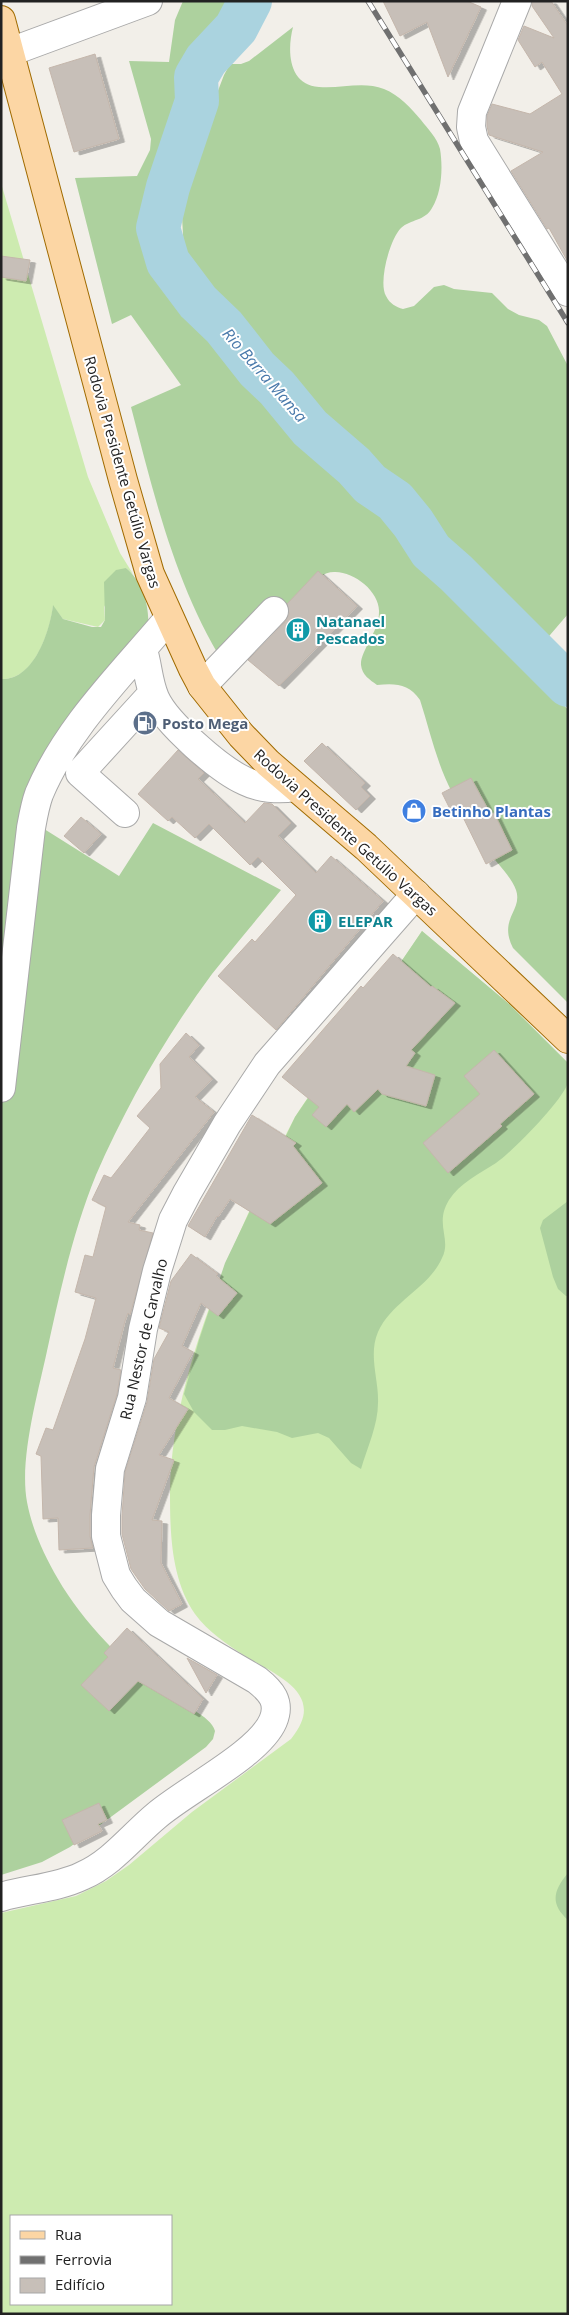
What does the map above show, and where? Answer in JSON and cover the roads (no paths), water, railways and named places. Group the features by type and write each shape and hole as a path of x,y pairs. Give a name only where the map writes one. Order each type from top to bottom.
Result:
{"main road":[{"name":"Rodovia Presidente Getúlio Vargas","path":"1,20 125,490 150,574 202,686 241,736 294,786 366,847 568,1039"}],"street":[{"path":"10,52 148,1"},
{"path":"517,1 472,112 471,127 474,141 568,292"},
{"path":"202,686 274,611"},
{"path":"1,1088 31,828 38,796 50,770 68,741 169,618"},
{"path":"143,650 153,694 164,712 193,742 224,769 245,781 281,788 294,786"},
{"path":"125,813 80,773 153,694"},
{"name":"Rua Nestor de Carvalho","path":"1,1897 71,1881 93,1870 113,1856 168,1806 247,1751 259,1740 273,1722 276,1705 269,1689 159,1623 133,1600 124,1588 116,1575 106,1536 110,1469 132,1398 147,1313 157,1271 173,1220 187,1193 232,1116 267,1064 416,894"}],"waterway":[{"name":"Rio Barra Mansa","path":"250,1 236,28 206,60 196,77 197,101 168,187 158,228 168,262 198,302 224,327 257,369 277,388 310,428 354,466 370,484 395,501 413,523 431,551 456,573 568,685"}],"railway":[{"path":"368,1 568,323"}],"place":[{"name":"Natanael Pescados","path":"298,630"},
{"name":"Posto Mega","path":"145,723"},
{"name":"Betinho Plantas","path":"414,811"},
{"name":"ELEPAR","path":"320,921"}]}
